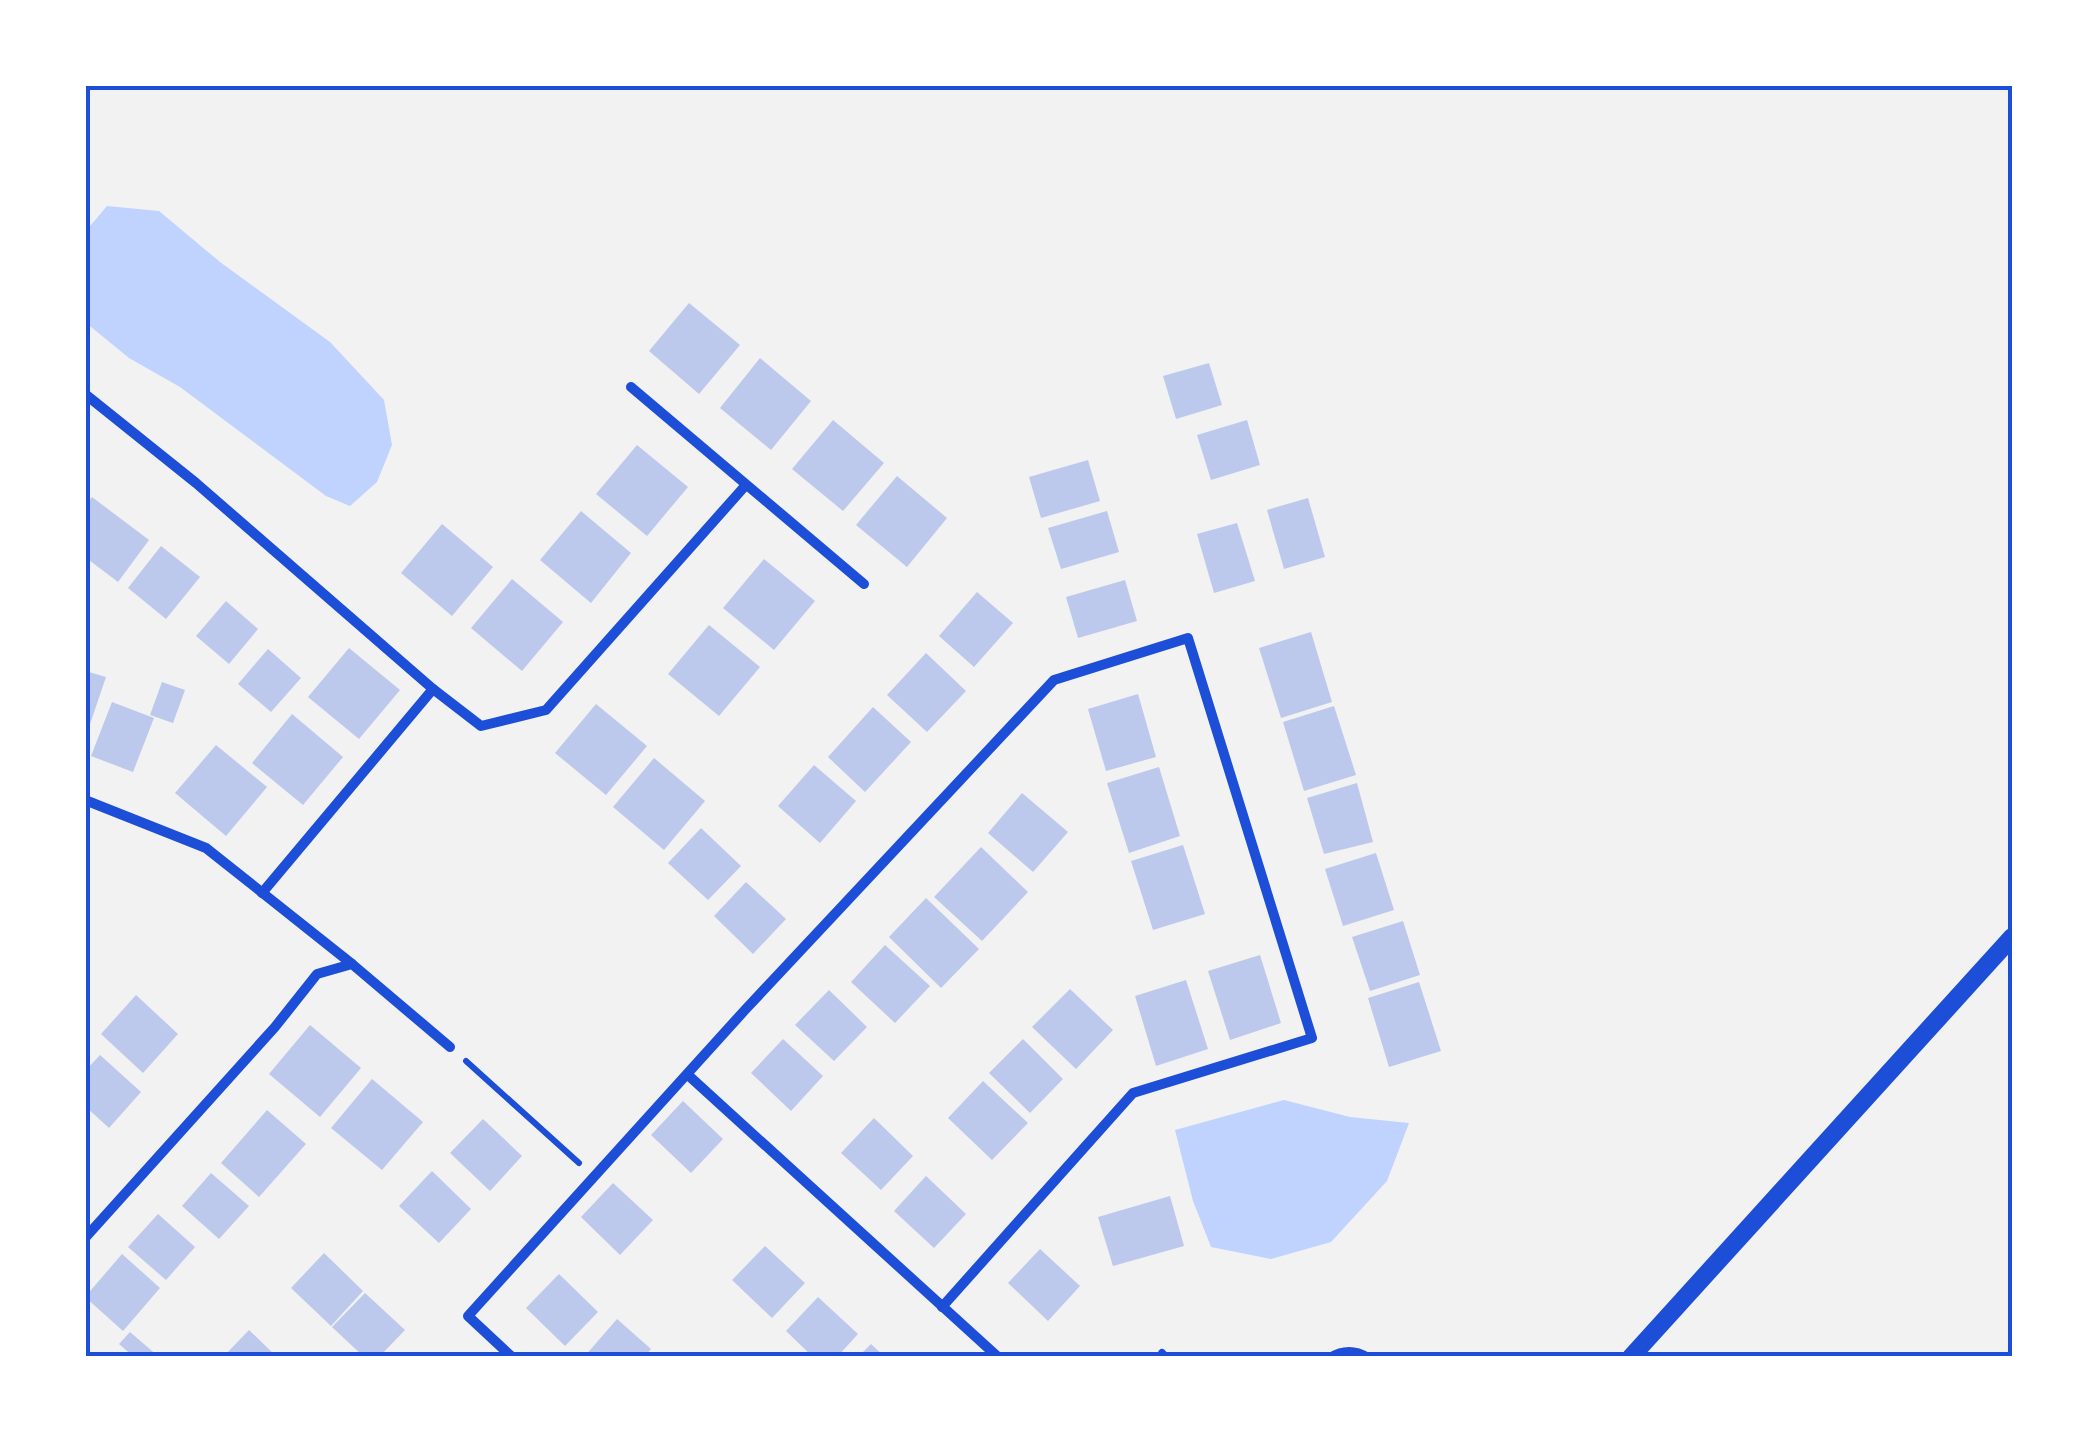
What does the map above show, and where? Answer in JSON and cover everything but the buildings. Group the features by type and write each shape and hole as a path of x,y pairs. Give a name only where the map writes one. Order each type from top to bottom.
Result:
{"street":[{"path":"631,387 864,584"},
{"path":"85,394 196,483 480,726 546,710 745,486"},
{"path":"512,1357 468,1316 744,1011 1054,680 1188,638 1312,1038 1133,1093 942,1307"},
{"path":"262,893 433,689"},
{"path":"85,800 206,848 450,1047"},
{"path":"1632,1357 2012,936"},
{"path":"85,1237 275,1027 317,974 352,964"},
{"path":"688,1075 998,1357"}],"lane":[{"path":"1330,1357 1340,1351 1359,1352 1368,1357"}],"path":[{"path":"450,1047 595,1177"}],"water":[{"path":"107,206 159,211 220,262 330,342 384,400 392,445 377,482 350,506 326,496 180,387 129,358 85,322 85,232"},
{"path":"1284,1100 1350,1117 1409,1123 1387,1181 1331,1242 1271,1259 1211,1247 1193,1201 1175,1130"}]}
